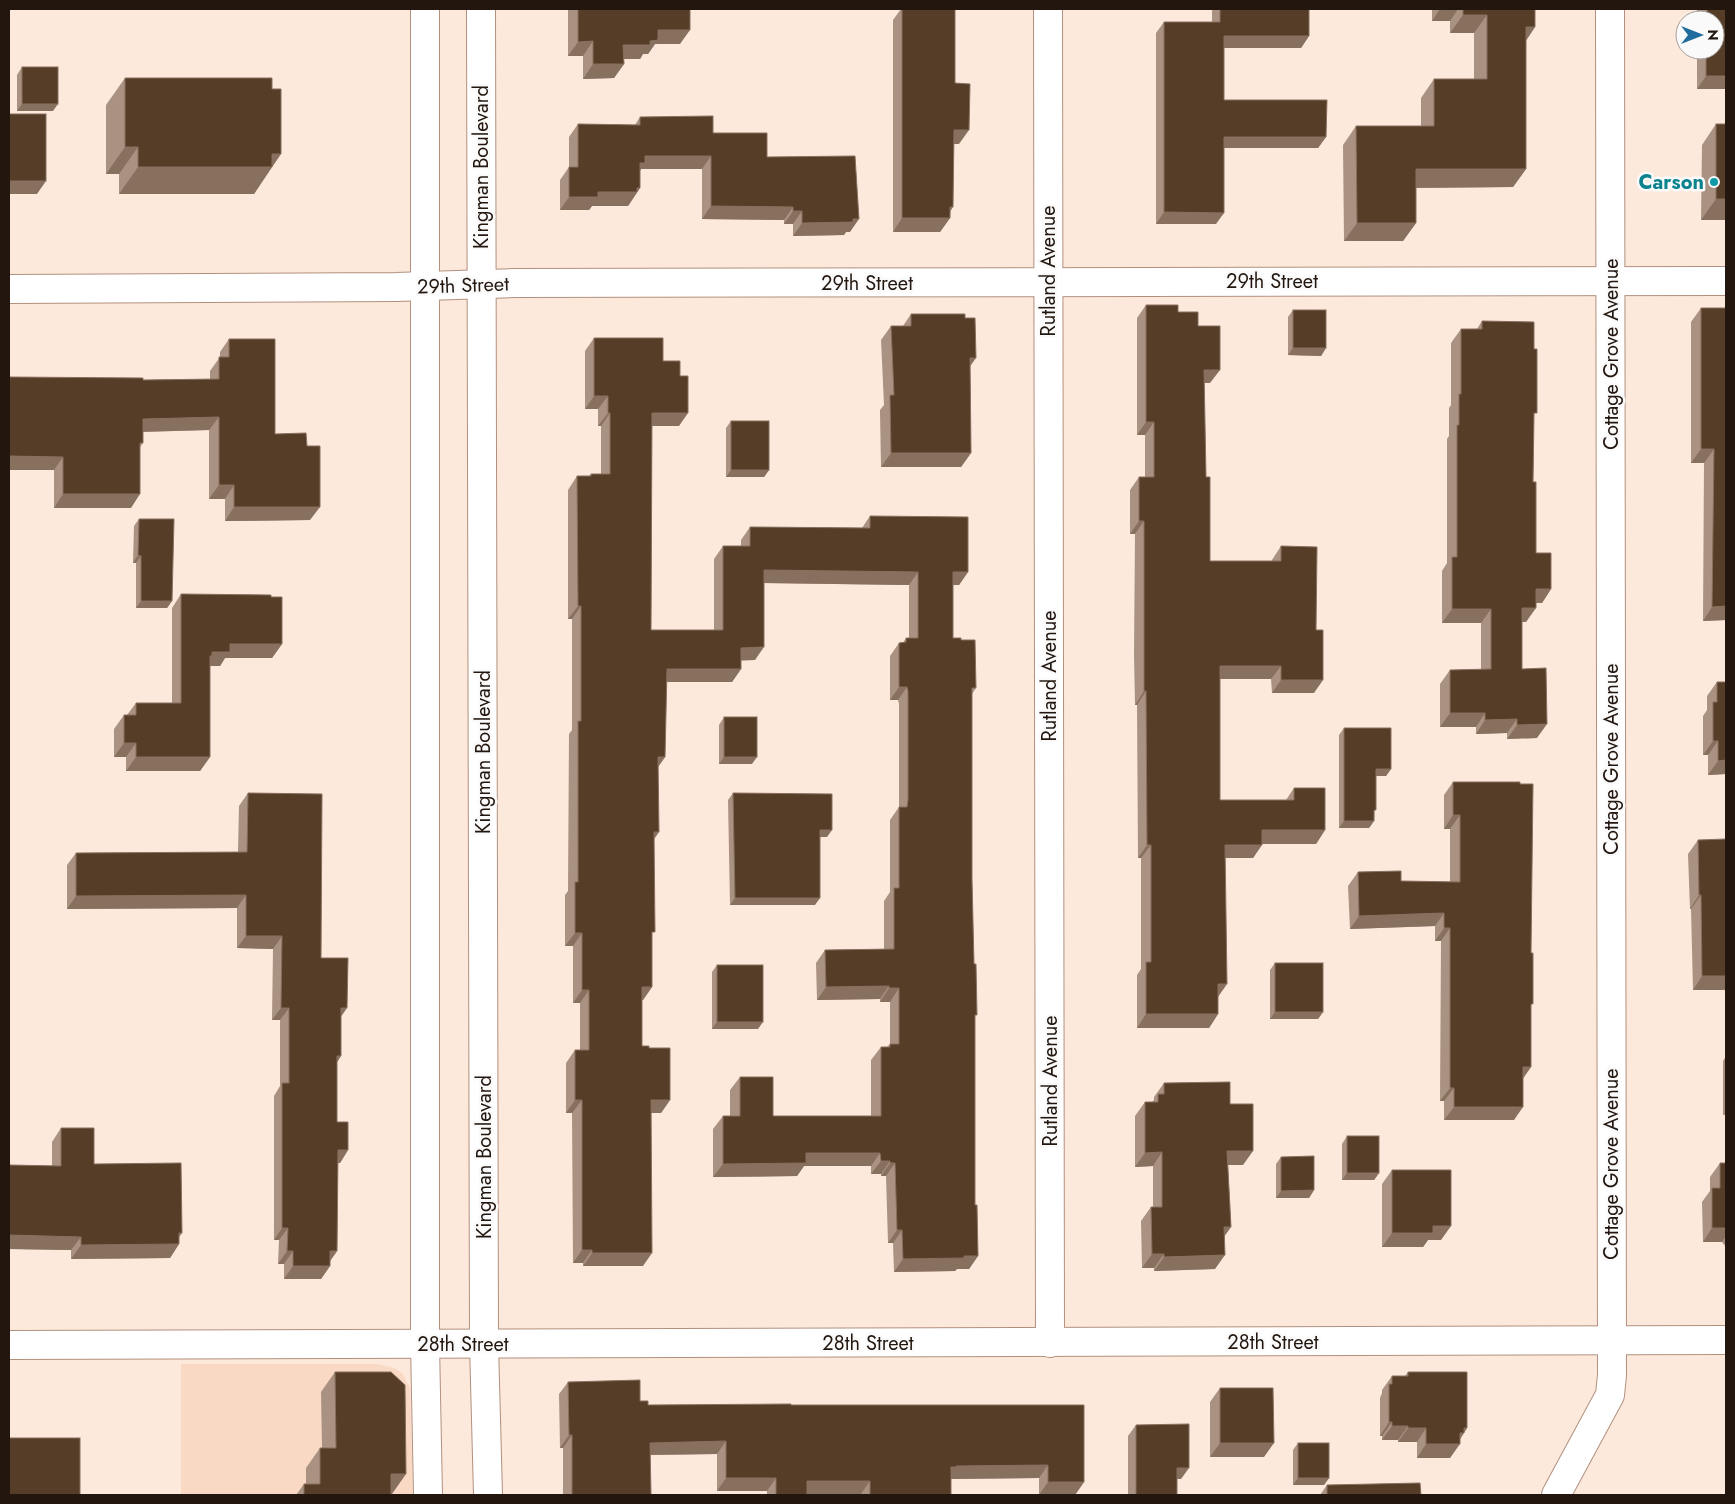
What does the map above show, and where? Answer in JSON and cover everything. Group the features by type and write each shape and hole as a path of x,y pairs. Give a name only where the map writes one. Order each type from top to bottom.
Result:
{"street":[{"path":"425,9 424,1344 428,1495"},
{"name":"Kingman Boulevard","path":"481,9 484,1344 488,1495"},
{"name":"Rutland Avenue","path":"1048,9 1050,1343"},
{"name":"Cottage Grove Avenue","path":"1556,1495 1610,1395 1612,1376 1610,9"},
{"name":"29th Street","path":"9,289 1048,282 1726,281"},
{"name":"28th Street","path":"9,1345 1726,1340"}],"shaded area":[{"path":"181,1364 378,1364 394,1368 402,1373 410,1388 413,1495 181,1495"}],"building":[{"path":"578,9 690,9 690,30 658,30 658,40 650,41 650,45 623,45 624,64 593,64 593,41 578,42"},
{"path":"902,9 955,9 955,83 970,84 969,130 954,130 953,207 950,207 950,218 902,218"},
{"path":"1220,9 1309,9 1309,36 1224,36 1224,100 1327,100 1326,137 1224,137 1224,213 1164,212 1164,22 1220,22"},
{"path":"1463,9 1535,9 1535,27 1526,27 1526,169 1416,169 1416,223 1357,223 1356,126 1434,126 1434,79 1487,79 1487,15 1463,15"},
{"path":"1726,9 1726,76 1706,76 1706,60 1725,60 1725,10 1707,10"},
{"path":"22,67 58,67 58,104 22,104"},
{"path":"125,78 272,78 272,89 281,89 281,154 272,154 272,167 138,167 138,147 125,147"},
{"path":"9,114 46,114 46,181 9,181"},
{"path":"713,116 713,133 767,133 767,157 855,156 859,219 853,219 853,222 802,223 802,211 793,211 793,207 711,206 711,156 645,156 645,163 640,163 640,188 637,188 637,192 598,192 598,197 569,197 569,167 578,167 578,124 640,125 640,117"},
{"path":"1716,124 1726,124 1726,199 1716,199"},
{"path":"1146,305 1178,305 1178,312 1198,312 1198,326 1220,326 1220,370 1204,370 1206,477 1210,477 1210,561 1281,561 1281,546 1317,547 1316,630 1323,630 1323,680 1281,680 1281,666 1220,666 1220,800 1294,800 1294,788 1325,788 1325,830 1262,830 1262,845 1225,845 1227,984 1218,984 1218,1014 1146,1014 1146,962 1151,962 1151,845 1147,845 1146,691 1144,691 1144,521 1139,521 1139,477 1154,477 1154,422 1146,422"},
{"path":"1701,308 1726,308 1726,606 1712,607 1714,449 1701,449"},
{"path":"1293,310 1326,310 1326,348 1293,348"},
{"path":"911,314 965,314 965,318 975,318 976,358 970,358 971,453 891,453 890,395 894,395 891,326 911,326"},
{"path":"1482,321 1534,322 1534,349 1537,349 1537,413 1534,413 1533,482 1536,482 1536,553 1551,553 1551,589 1536,589 1536,608 1522,608 1522,669 1546,668 1547,724 1517,725 1517,719 1485,720 1485,713 1450,713 1450,670 1491,669 1491,609 1452,609 1452,557 1457,557 1457,425 1459,425 1459,394 1461,394 1461,329 1482,329"},
{"path":"594,338 663,338 663,361 680,361 680,376 688,376 688,413 652,413 651,630 723,630 723,546 750,546 750,527 870,528 870,516 968,517 968,572 953,572 953,638 975,640 976,688 972,688 972,880 977,1015 975,1015 975,1205 977,1205 978,1256 903,1259 902,1230 897,1230 895,1163 881,1161 880,1153 806,1153 806,1163 723,1164 723,1116 740,1116 740,1077 773,1077 773,1116 881,1116 881,1047 899,1044 899,988 889,988 889,986 826,987 825,950 894,949 894,888 899,888 899,807 907,807 908,800 908,691 907,687 899,687 899,643 906,642 906,638 918,638 918,572 764,570 764,647 741,648 741,669 667,669 665,757 658,757 659,832 654,832 655,932 652,932 652,987 642,987 642,1046 670,1048 670,1100 651,1100 652,1253 592,1253 592,1250 582,1250 582,1100 575,1100 575,1050 589,1050 589,990 582,990 582,933 575,933 575,882 578,882 578,721 581,721 581,606 578,606 577,476 610,474 610,413 608,413 608,396 594,396"},
{"path":"229,339 275,339 275,434 306,433 307,446 320,446 320,507 234,507 234,485 219,485 219,417 143,419 143,443 140,443 140,494 63,494 63,457 9,456 9,377 143,378 143,380 219,379 219,357 229,357"},
{"path":"731,421 769,421 769,470 731,470"},
{"path":"139,519 174,519 172,601 141,601 141,556 138,555"},
{"path":"181,594 271,595 271,597 282,597 282,644 230,644 230,652 212,652 212,656 210,656 210,757 136,757 136,743 124,743 124,715 136,715 136,703 181,703"},
{"path":"1717,682 1726,682 1726,760 1718,761 1718,741 1713,741 1713,702 1717,702"},
{"path":"724,717 757,717 757,757 724,757"},
{"path":"1344,728 1391,728 1391,769 1376,769 1376,810 1374,810 1374,821 1344,821"},
{"path":"1453,782 1520,782 1520,784 1533,784 1531,953 1533,953 1533,1004 1531,1004 1531,1067 1523,1067 1523,1107 1454,1107 1454,1088 1450,1088 1450,928 1444,928 1444,913 1359,916 1358,872 1401,871 1401,881 1460,882 1460,815 1453,815"},
{"path":"248,793 322,794 321,958 348,958 347,1008 341,1008 341,1056 337,1056 337,1122 348,1122 348,1150 338,1150 337,1251 330,1251 330,1266 293,1266 293,1251 287,1251 288,1228 282,1228 282,1083 289,1083 289,1008 281,1008 282,936 246,936 246,895 76,896 76,853 247,852"},
{"path":"733,793 832,794 832,830 820,830 820,898 735,898"},
{"path":"1726,839 1726,976 1702,976 1698,840"},
{"path":"1275,963 1323,963 1323,1012 1275,1012"},
{"path":"717,965 763,965 763,1022 717,1022"},
{"path":"1230,1082 1230,1104 1253,1104 1253,1151 1227,1151 1231,1227 1224,1227 1225,1255 1164,1257 1164,1254 1152,1254 1151,1207 1162,1207 1162,1152 1145,1153 1145,1102 1158,1102 1158,1094 1164,1094 1164,1083"},
{"path":"61,1128 94,1128 94,1164 181,1163 182,1233 179,1233 179,1244 81,1245 81,1237 9,1235 9,1165 61,1166"},
{"path":"1347,1136 1379,1136 1379,1173 1347,1173"},
{"path":"1314,1156 1314,1190 1281,1191 1281,1157"},
{"path":"1720,1163 1726,1163 1726,1228 1712,1228 1712,1188 1720,1188"},
{"path":"1392,1170 1451,1170 1451,1226 1433,1226 1433,1233 1392,1233"},
{"path":"335,1372 391,1372 405,1385 406,1474 391,1474 391,1495 304,1495 304,1484 320,1484 320,1448 336,1448"},
{"path":"1408,1372 1467,1372 1467,1428 1464,1428 1464,1433 1460,1433 1460,1444 1426,1444 1426,1428 1392,1426 1392,1422 1389,1422 1389,1384 1392,1384 1392,1376 1408,1376"},
{"path":"640,1380 640,1401 648,1401 648,1405 1084,1405 1084,1482 1048,1482 1048,1465 956,1466 951,1467 951,1495 870,1495 870,1481 807,1481 807,1495 776,1495 776,1478 726,1478 726,1441 650,1443 651,1495 572,1495 572,1435 569,1435 568,1382"},
{"path":"1220,1388 1273,1388 1274,1443 1220,1443"},
{"path":"1189,1424 1189,1468 1177,1468 1177,1495 1136,1495 1136,1425"},
{"path":"9,1438 80,1438 80,1495 9,1495"},
{"path":"1298,1443 1329,1443 1329,1478 1298,1478"},
{"path":"1420,1483 1421,1495 1327,1495 1327,1485"}],"place":[{"name":"Carson","path":"1714,182"}]}
